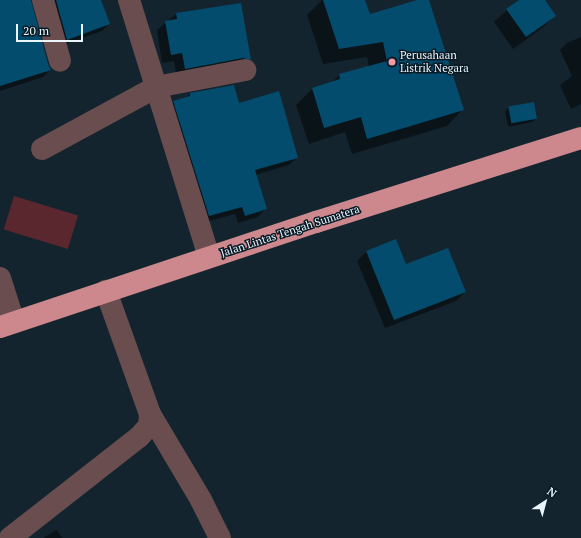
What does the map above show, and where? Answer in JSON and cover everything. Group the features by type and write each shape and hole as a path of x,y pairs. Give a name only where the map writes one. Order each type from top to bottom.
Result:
{"highway":[{"name":"Jalan Lintas Tengah Sumatera","path":"7,324 209,257 581,138"}],"street":[{"path":"43,0 60,61"},
{"path":"129,0 209,257"},
{"path":"42,149 156,87 245,70"},
{"path":"0,278 7,324"},
{"path":"106,292 150,414 201,500 220,538"},
{"path":"10,538 139,437 149,426 150,414"}],"shaded area":[{"path":"14,196 78,216 68,249 4,229"}],"building":[{"path":"0,0 31,0 48,64 51,70 0,86"},
{"path":"56,0 101,0 110,24 67,40"},
{"name":"Perusahaan Listrik Negara","path":"323,0 365,0 370,14 417,0 429,0 464,110 367,139 361,117 324,128 312,88 340,79 339,74 387,61 383,42 339,49"},
{"path":"519,0 545,0 556,16 526,37 506,9"},
{"path":"241,3 251,60 243,58 185,69 182,53 171,55 165,21 177,19 176,13"},
{"path":"234,85 239,103 279,91 298,158 255,170 267,209 245,216 242,207 209,216 173,101 190,96 190,93"},
{"path":"534,102 537,119 511,123 508,107"},
{"path":"396,239 406,264 448,248 466,292 394,320 366,251"}],"place":[{"name":"Perusahaan Listrik Negara","path":"392,62"}]}
